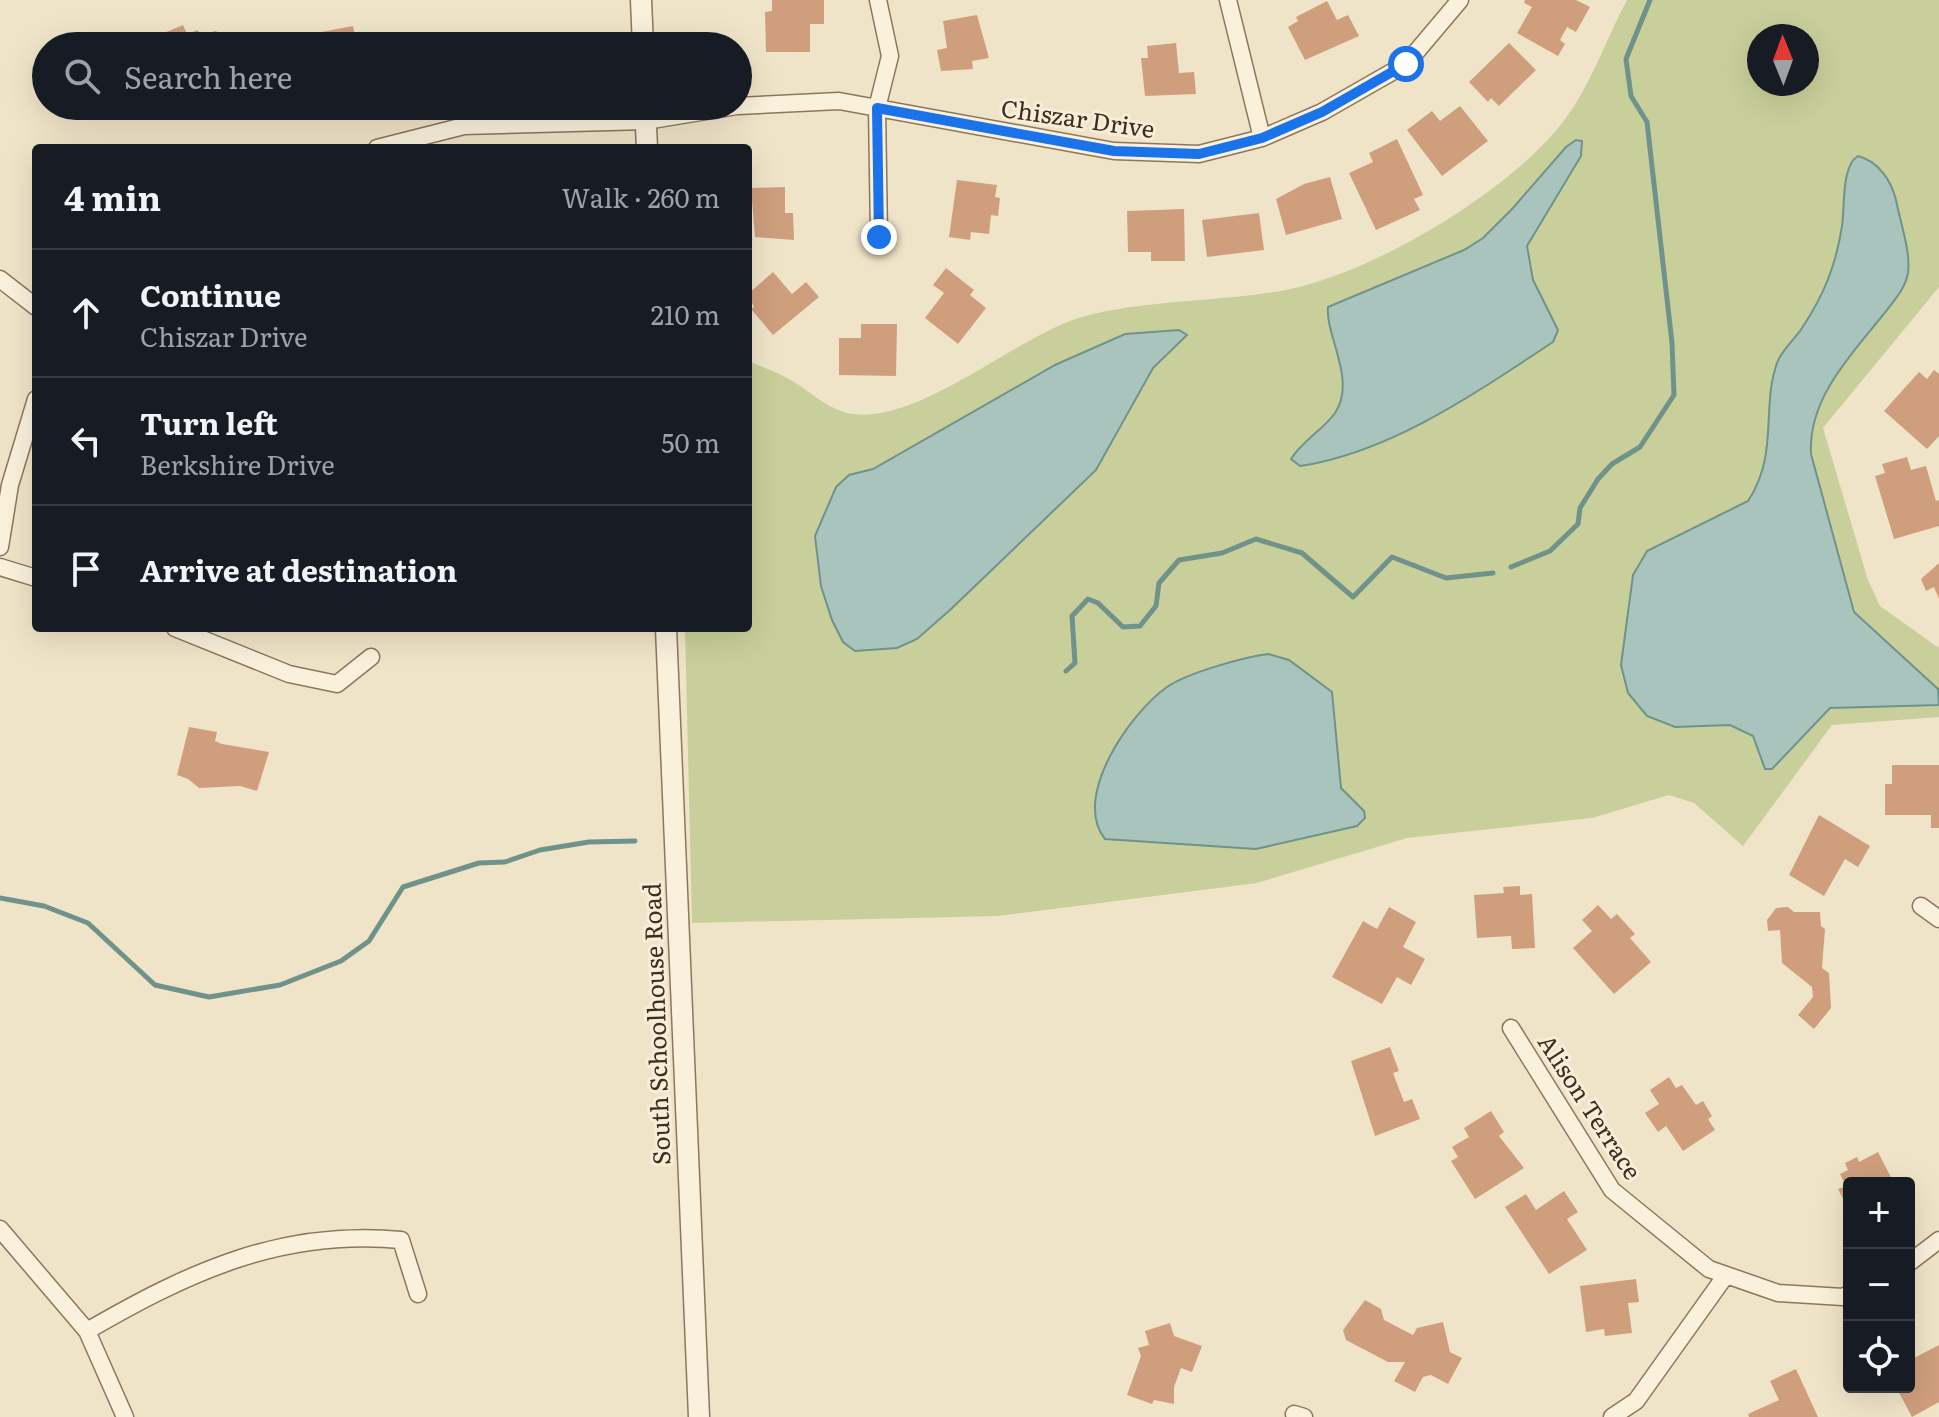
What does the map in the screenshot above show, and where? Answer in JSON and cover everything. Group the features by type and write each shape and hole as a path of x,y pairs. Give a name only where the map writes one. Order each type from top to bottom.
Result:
{"street":[{"path":"641,0 642,32"},
{"path":"878,0 890,56 877,108 879,237"},
{"path":"1228,0 1262,138"},
{"name":"Chiszar Drive","path":"752,105 839,101 1114,151 1199,154 1262,138 1322,112 1406,64 1460,0"},
{"name":"Chiszar Drive","path":"393,144 464,126 555,120"},
{"path":"646,120 647,144"},
{"path":"0,279 32,304"},
{"path":"0,547 10,485 32,412"},
{"path":"0,567 32,577"},
{"path":"185,632 289,674 337,684 371,657"},
{"name":"South Schoolhouse Road","path":"666,632 699,1417"},
{"path":"1921,906 1939,919"},
{"name":"Alison Terrace","path":"1511,1028 1612,1190 1709,1269 1778,1293 1843,1297"},
{"path":"0,1229 87,1331 125,1417"},
{"path":"87,1331 155,1292 226,1263 294,1242 360,1236 401,1240 418,1294"},
{"path":"1915,1258 1939,1240"},
{"path":"1612,1417 1636,1401 1726,1275"}],"green space":[{"path":"1627,0 1939,0 1939,287 1823,428 1868,580 1880,606 1939,648 1939,717 1832,725 1743,846 1694,803 1669,795 1592,818 1407,838 1257,883 998,916 692,923 685,632 752,632 752,363 786,377 837,409 871,414 900,408 931,395 1056,327 1082,317 1130,307 1280,291 1315,283 1393,250 1472,203 1538,150 1562,123 1581,94"}],"water":[{"path":"1576,140 1582,141 1581,156 1527,246 1533,280 1558,330 1553,342 1464,400 1400,434 1334,459 1300,466 1291,459 1330,419 1341,400 1342,372 1328,307 1464,250 1483,238 1566,147"},
{"path":"1858,156 1872,162 1891,185 1907,246 1908,273 1898,296 1845,362 1824,397 1816,415 1811,454 1854,612 1938,689 1939,705 1830,708 1772,769 1765,769 1753,736 1730,725 1675,727 1647,716 1628,693 1621,665 1633,575 1647,551 1748,501 1767,449 1770,397 1777,363 1810,316 1833,267 1842,226 1846,178"},
{"path":"1179,330 1187,335 1153,368 1096,470 950,610 917,639 897,648 855,651 843,642 821,586 815,536 836,487 849,475 873,469 1055,365 1125,334"},
{"path":"1268,654 1289,660 1332,692 1341,788 1364,811 1365,818 1357,826 1256,849 1105,839 1096,821 1095,801 1100,779 1137,715 1167,687 1188,676"}],"building":[{"path":"772,0 824,0 824,24 810,24 810,52 766,52 765,12 772,11"},
{"path":"1525,0 1576,0 1590,7 1576,32 1567,27 1560,40 1565,44 1558,56 1517,33 1532,7 1524,3"},
{"path":"1327,1 1337,20 1348,15 1359,36 1305,60 1288,27 1298,21 1296,17"},
{"path":"977,15 989,58 972,61 973,69 941,71 937,50 947,48 943,21"},
{"path":"183,25 186,32 166,32"},
{"path":"353,26 354,32 321,32"},
{"path":"1176,43 1179,73 1194,72 1196,94 1145,96 1141,58 1148,58 1147,46"},
{"path":"1509,43 1536,70 1499,106 1491,98 1488,102 1469,82"},
{"path":"1460,106 1488,141 1442,176 1407,130 1432,111 1440,121"},
{"path":"1397,139 1423,195 1414,199 1420,210 1376,230 1349,173 1373,162 1369,153"},
{"path":"1330,177 1342,219 1286,235 1276,199 1304,184"},
{"path":"957,180 997,185 995,197 1000,198 998,216 991,215 989,234 971,232 970,240 949,237"},
{"path":"785,187 785,213 793,213 794,240 755,237 752,188"},
{"path":"1184,209 1185,261 1151,261 1151,252 1128,252 1127,211"},
{"path":"1259,213 1264,250 1207,257 1202,220"},
{"path":"946,268 974,290 970,295 986,308 958,344 925,318 944,293 933,285"},
{"path":"773,272 792,294 806,282 819,297 773,335 752,310 752,290"},
{"path":"861,324 897,324 896,376 839,375 839,338 861,338"},
{"path":"1934,370 1939,374 1939,436 1927,449 1884,411 1919,372 1927,379"},
{"path":"1907,457 1911,470 1926,466 1936,501 1939,500 1939,526 1894,539 1875,476 1885,473 1882,464"},
{"path":"1939,563 1939,599 1934,587 1926,591 1921,579"},
{"path":"189,727 217,732 215,741 222,744 269,752 257,791 240,786 199,788 177,775"},
{"path":"1892,765 1939,765 1939,828 1931,828 1931,815 1885,815 1885,784 1892,784"},
{"path":"1819,815 1870,846 1858,867 1845,859 1824,896 1789,875"},
{"path":"1520,886 1520,895 1532,894 1535,948 1512,949 1511,936 1477,938 1474,895 1504,893 1503,887"},
{"path":"1598,905 1611,919 1617,914 1635,934 1630,938 1651,962 1614,994 1573,948 1592,931 1582,920"},
{"path":"1389,907 1416,922 1403,947 1425,959 1411,985 1397,977 1382,1004 1332,977 1363,921 1377,929"},
{"path":"1788,907 1794,912 1820,912 1821,926 1825,929 1822,968 1829,973 1831,1008 1814,1029 1798,1015 1813,997 1812,987 1782,963 1780,930 1768,931 1767,920 1776,908"},
{"path":"1390,1047 1399,1071 1393,1073 1404,1102 1412,1099 1420,1119 1375,1136 1351,1061"},
{"path":"1669,1077 1676,1088 1682,1085 1696,1105 1703,1101 1712,1116 1708,1119 1715,1130 1683,1151 1666,1126 1658,1132 1645,1113 1659,1104 1650,1090"},
{"path":"1491,1111 1504,1132 1499,1136 1524,1168 1475,1199 1451,1161 1458,1157 1452,1147 1469,1137 1464,1128"},
{"path":"1878,1152 1891,1177 1843,1177 1843,1180 1840,1174 1848,1170 1845,1163 1857,1157 1859,1162"},
{"path":"1564,1191 1578,1212 1567,1219 1587,1250 1549,1274 1505,1207 1526,1194 1536,1210"},
{"path":"1636,1279 1639,1302 1628,1303 1632,1333 1605,1336 1604,1329 1586,1332 1580,1286"},
{"path":"1365,1300 1381,1309 1384,1320 1413,1335 1417,1328 1443,1322 1450,1352 1462,1358 1448,1384 1431,1375 1423,1377 1415,1392 1394,1381 1405,1362 1388,1362 1346,1340 1343,1330"},
{"path":"1170,1323 1174,1336 1202,1346 1192,1372 1181,1368 1174,1387 1174,1404 1154,1400 1152,1404 1127,1395 1141,1356 1138,1348 1149,1345 1145,1331"},
{"path":"1939,1345 1939,1402 1912,1417 1899,1393 1915,1393 1915,1357"},
{"path":"1796,1369 1818,1417 1749,1417 1748,1414 1779,1400 1770,1381"}],"waterway":[{"path":"1511,567 1550,551 1578,524 1580,508 1598,479 1612,464 1640,447 1674,395 1672,343 1647,122 1631,96 1626,59 1650,0"},
{"path":"1066,671 1075,663 1072,616 1088,599 1098,603 1123,627 1140,626 1156,606 1159,583 1179,560 1222,553 1256,539 1302,553 1353,597 1392,557 1446,578 1493,573"},
{"path":"0,898 44,906 88,923 155,985 209,997 280,985 341,961 369,941 403,887 479,863 505,862 540,850 589,842 635,841"}],"route":[{"path":"879,237 877,108 1114,151 1199,154 1262,138 1322,112 1406,64"}]}
